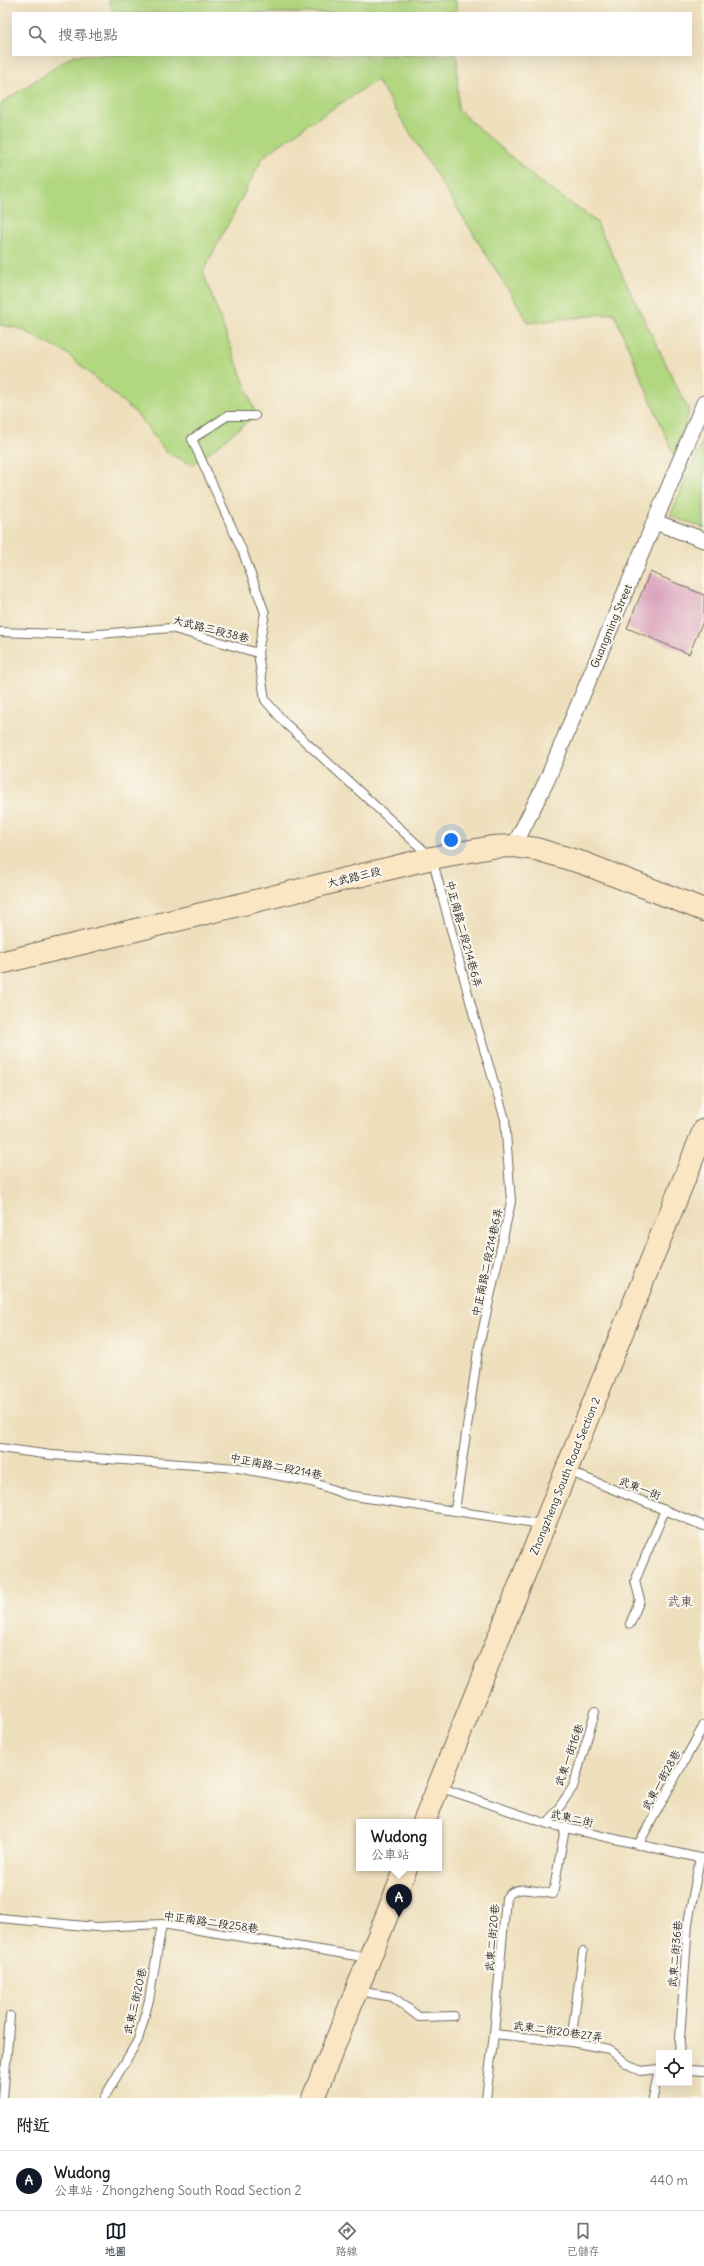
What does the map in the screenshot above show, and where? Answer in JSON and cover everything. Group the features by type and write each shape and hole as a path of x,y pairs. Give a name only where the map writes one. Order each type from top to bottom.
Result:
{"street":[{"name":"Guangming Street","path":"514,846 547,780 704,403"},
{"path":"654,522 704,540"},
{"name":"大武路三段","path":"0,963 432,858 492,847 514,846 561,856 704,910"},
{"name":"Zhongzheng South Road Section 2","path":"425,1819 704,1130"},
{"path":"316,2095 405,1871"}],"lane":[{"path":"255,416 227,416 192,439 242,550 266,613 258,653"},
{"name":"大武路三段38巷","path":"0,632 88,635 171,628 258,653 266,700 286,724 432,858"},
{"name":"中正南路二段214巷6弄","path":"432,858 474,1016 504,1119 511,1202 478,1351 455,1510"},
{"name":"中正南路二段214巷","path":"0,1448 51,1455 238,1468 312,1482 348,1495 455,1510 545,1525"},
{"name":"武東一街","path":"567,1471 704,1526"},
{"path":"630,1624 640,1600 635,1581 665,1510"},
{"name":"武東一街16巷","path":"548,1824 572,1787 595,1712"},
{"name":"武東一街28巷","path":"638,1845 704,1725"},
{"name":"武東二街","path":"438,1787 548,1824 702,1858"},
{"name":"武東二街20巷","path":"486,2098 494,2034 506,1898 510,1891 516,1889 553,1894 565,1828"},
{"name":"武東二街36巷","path":"679,2050 688,1923 702,1858"},
{"name":"中正南路二段258巷","path":"0,1918 96,1927 162,1924 370,1958"},
{"name":"武東三街20巷","path":"104,2098 138,2040 149,2000 162,1924"},
{"path":"571,2042 583,1952"},
{"path":"357,1990 393,1997 419,2017 454,2016"},
{"path":"3,2098 10,2016"},
{"name":"武東二街20巷27弄","path":"494,2034 571,2042 609,2049 626,2063 640,2071 656,2069"},
{"path":"692,2070 704,2071"},
{"path":"653,2098 656,2084"}],"green space":[{"path":"108,0 456,0 456,12 114,12"},
{"path":"72,56 457,56 458,110 540,182 596,221 689,411 674,456 614,313 529,323 377,80 307,125 263,157 203,272 256,415 193,465 167,453 136,413 66,353 19,328 0,325 0,104"},
{"path":"704,438 704,528 670,516"}],"building":[{"path":"650,572 704,595 704,619 689,654 627,628"}],"place":[{"name":"Wudong","path":"399,1917"}],"district":[{"name":"武東","path":"680,1601"}]}
